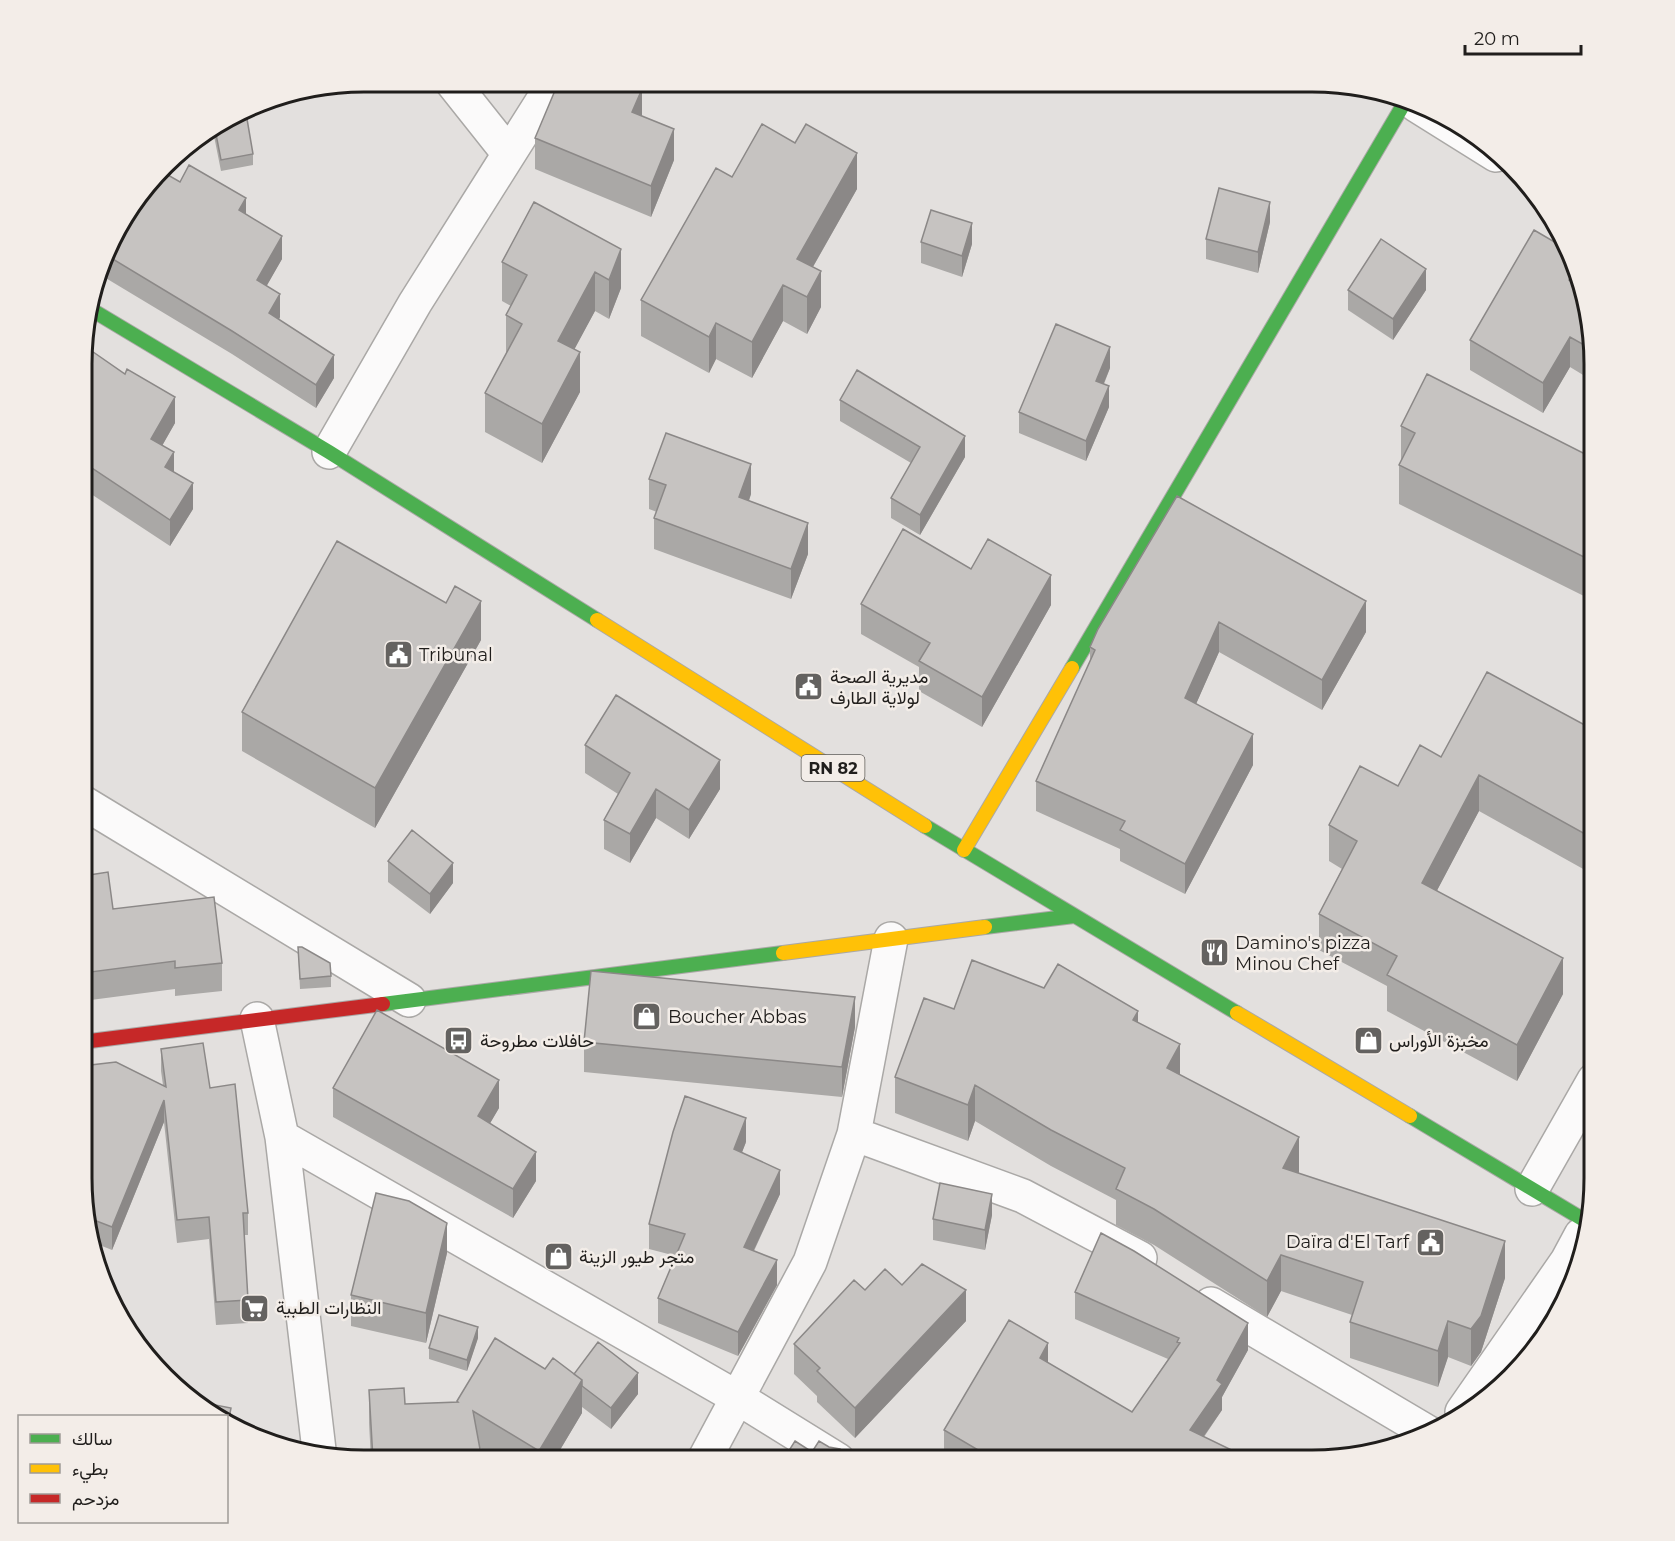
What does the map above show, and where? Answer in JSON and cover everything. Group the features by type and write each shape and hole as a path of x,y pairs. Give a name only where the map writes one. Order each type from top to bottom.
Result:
{"street":[{"path":"460,92 508,154"},
{"path":"329,452 416,303 548,92"},
{"path":"964,850 1402,107"},
{"name":"RN 82","path":"97,313 329,452 964,850 1580,1218"},
{"path":"92,808 409,1000"},
{"path":"92,1041 1074,916"},
{"path":"709,1450 810,1262 854,1134 891,939"},
{"path":"257,1019 282,1137 318,1445"},
{"path":"1532,1189 1584,1098"},
{"path":"854,1134 1023,1196 1174,1280 1255,1332 1419,1427"},
{"path":"282,1137 738,1398 822,1450"},
{"path":"1473,1396 1574,1248"}],"building":[{"path":"554,92 641,92 632,112 674,129 651,186 535,138"},
{"path":"247,119 253,154 221,160 216,135"},
{"path":"762,124 795,143 806,124 857,153 797,259 821,271 807,297 783,285 752,342 716,323 709,337 641,300 716,168 732,177"},
{"path":"189,165 246,198 239,210 282,236 257,280 280,294 269,313 334,355 316,385 112,259 137,212 159,184 168,175 180,182"},
{"path":"1219,188 1270,202 1258,252 1206,239"},
{"path":"534,202 621,249 609,280 595,272 558,341 580,352 542,424 485,393 522,324 506,315 527,275 502,262"},
{"path":"931,210 972,223 962,256 921,242"},
{"path":"1534,230 1554,242 1563,259 1574,293 1583,344 1570,337 1543,383 1470,340"},
{"path":"1381,239 1426,269 1393,319 1348,290"},
{"path":"1056,324 1110,347 1096,381 1109,386 1086,441 1019,412"},
{"path":"92,351 125,374 127,369 175,397 151,439 174,452 165,467 193,483 170,520 92,468"},
{"path":"857,370 965,436 920,515 891,498 920,447 840,400"},
{"path":"1427,374 1584,453 1584,557 1399,465 1415,433 1401,426"},
{"path":"666,433 751,464 739,497 808,523 791,569 654,518 666,485 649,479"},
{"path":"1177,496 1366,601 1322,680 1219,622 1185,698 1253,734 1185,864 1120,830 1125,821 1036,781 1095,650 1090,647 1098,629"},
{"path":"903,529 971,569 988,539 1051,575 982,697 919,661 930,643 861,604"},
{"path":"337,541 446,603 455,586 481,601 375,788 242,712"},
{"path":"1487,672 1584,725 1584,833 1479,775 1422,883 1563,958 1517,1045 1387,975 1397,956 1319,914 1357,841 1329,825 1360,766 1398,786 1420,745 1441,757"},
{"path":"616,695 720,760 689,810 656,789 630,834 604,820 630,773 585,745"},
{"path":"412,830 453,863 430,894 388,861"},
{"path":"108,872 113,909 214,897 222,963 175,968 175,961 92,972 92,875"},
{"path":"298,947 330,963 331,976 300,979"},
{"path":"972,960 1044,988 1058,964 1138,1011 1133,1020 1180,1044 1167,1068 1299,1137 1283,1168 1505,1241 1481,1316 1471,1329 1448,1321 1438,1351 1350,1322 1363,1282 1281,1255 1267,1281 1154,1209 1116,1189 1125,1168 1051,1130 975,1085 968,1105 895,1077 924,998 954,1009"},
{"path":"591,971 855,997 842,1067 584,1042"},
{"path":"377,1010 499,1080 478,1116 536,1152 513,1189 333,1088"},
{"path":"203,1043 210,1088 235,1084 248,1213 243,1213 248,1300 216,1302 209,1217 177,1220 164,1100 112,1227 95,1221 92,1196 92,1065 116,1062 166,1087 161,1049"},
{"path":"685,1096 746,1118 734,1149 780,1170 744,1247 777,1260 738,1332 658,1298 685,1234 649,1224 673,1132"},
{"path":"940,1183 992,1194 985,1230 933,1219"},
{"path":"376,1193 409,1201 447,1223 426,1313 351,1295"},
{"path":"1101,1233 1134,1251 1248,1323 1217,1380 1222,1384 1190,1430 1231,1450 978,1450 944,1430 1009,1320 1048,1343 1040,1358 1132,1412 1180,1343 1177,1342 1179,1338 1075,1292"},
{"path":"922,1264 966,1290 855,1408 817,1371 820,1368 794,1344 854,1280 865,1290 885,1269 902,1285"},
{"path":"439,1315 478,1327 467,1360 429,1348"},
{"path":"495,1338 545,1369 553,1358 582,1380 540,1450 473,1411 480,1450 372,1450 369,1390 404,1388 405,1404 457,1401"},
{"path":"598,1342 638,1373 611,1408 582,1386 582,1380 574,1374"},
{"path":"213,1404 231,1408 230,1414"},
{"path":"795,1441 809,1450 789,1450"},
{"path":"819,1441 829,1447 842,1450 813,1450"}],"traffic: fast":[{"path":"1072,668 1402,107"},
{"path":"97,313 329,452 597,620"},
{"path":"925,826 1237,1013"},
{"path":"985,927 1074,916"},
{"path":"383,1004 783,953"},
{"path":"1410,1116 1580,1218"}],"traffic: slow":[{"path":"597,620 925,826"},
{"path":"964,850 1072,668"},
{"path":"783,953 985,927"},
{"path":"1237,1013 1410,1116"}],"traffic: jam":[{"path":"92,1041 383,1004"}],"place":[{"name":"Tribunal","path":"398,655"},
{"name":"مديرية الصحة لولاية الطارف","path":"809,687"},
{"name":"Damino's pizza Minou Chef","path":"1214,953"},
{"name":"Boucher Abbas","path":"647,1017"},
{"name":"حافلات مطروحة","path":"459,1041"},
{"name":"مخبزة الأوراس","path":"1368,1041"},
{"name":"Daïra d'El Tarf","path":"1430,1242"},
{"name":"متجر طيور الزينة","path":"558,1257"},
{"name":"النظارات الطبية","path":"255,1308"}]}
